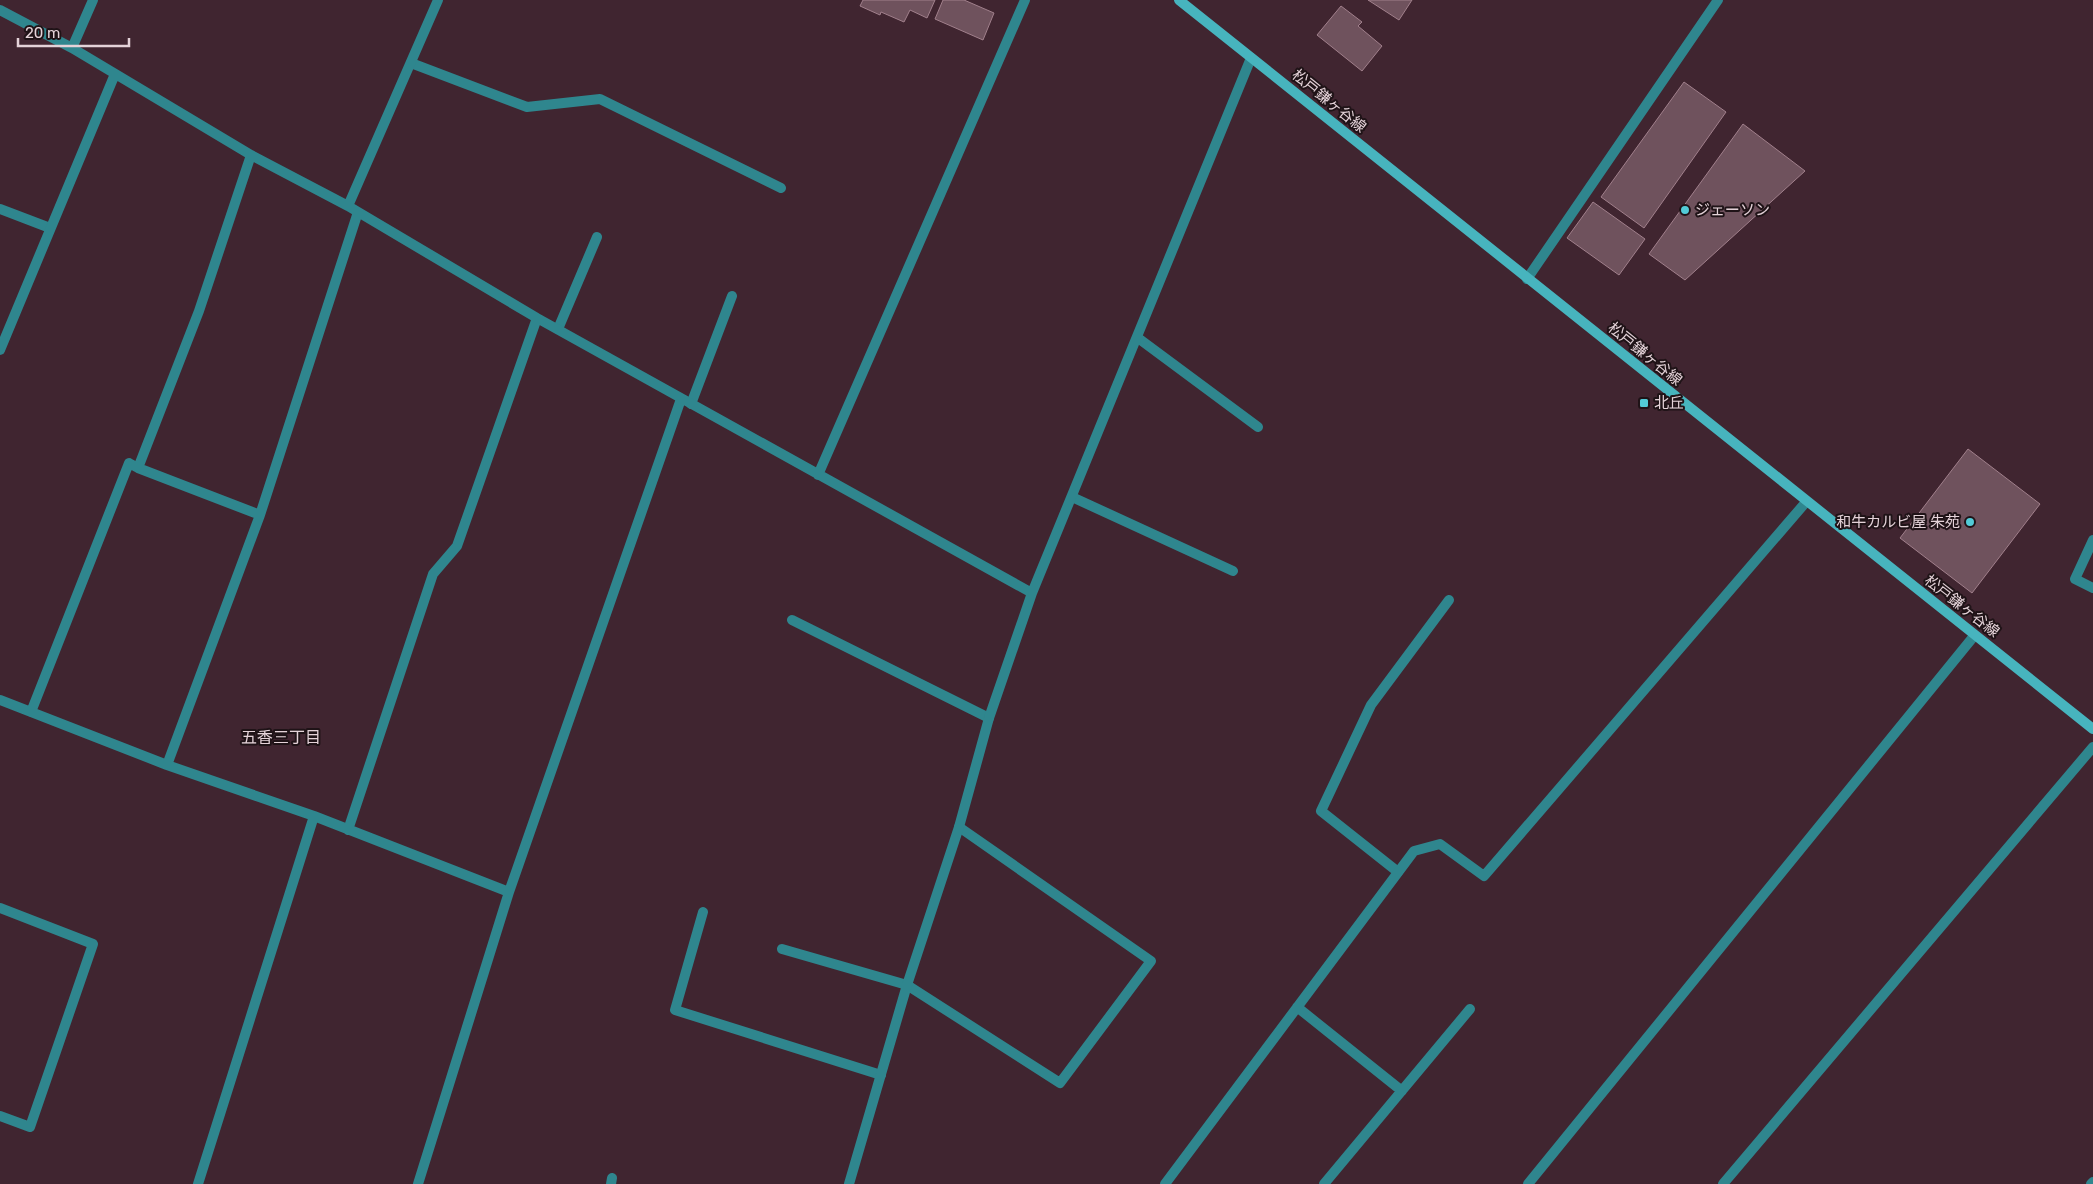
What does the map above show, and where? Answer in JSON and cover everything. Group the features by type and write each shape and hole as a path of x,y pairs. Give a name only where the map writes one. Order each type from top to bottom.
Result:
{"main road":[{"name":"松戸鎌ヶ谷線","path":"1179,0 2093,730"}],"street":[{"path":"72,48 93,0"},
{"path":"348,206 438,0"},
{"path":"818,475 1025,0"},
{"path":"1527,278 1718,0"},
{"path":"0,10 72,48 251,155 348,206 538,318 681,399 1032,593"},
{"path":"849,1184 907,985 959,827 989,718 1032,593 1251,58"},
{"path":"411,63 527,107 600,99 781,188"},
{"path":"0,350 115,74"},
{"path":"138,468 199,311 251,155"},
{"path":"0,209 50,228"},
{"path":"168,765 260,515 358,212"},
{"path":"558,329 597,237"},
{"path":"691,404 732,296"},
{"path":"348,830 433,574 457,546 538,318"},
{"path":"1138,338 1258,427"},
{"path":"418,1184 509,892 681,399"},
{"path":"30,712 129,463 260,515"},
{"path":"1072,497 1233,571"},
{"path":"1165,1184 1414,851 1440,844 1484,876 1806,502"},
{"path":"2093,540 2075,580 2093,588"},
{"path":"1398,872 1320,811 1371,705 1449,600"},
{"path":"792,620 989,718"},
{"path":"1528,1184 1974,636"},
{"path":"0,700 168,765 314,816 509,892"},
{"path":"1723,1184 2093,747"},
{"path":"198,1184 314,816"},
{"path":"782,949 907,985 1060,1083 1151,961 959,827"},
{"path":"0,908 94,944 30,1127 0,1116"},
{"path":"703,912 675,1010 881,1075"},
{"path":"1297,1007 1402,1091"},
{"path":"1324,1184 1470,1009"}],"building":[{"path":"863,0 935,0 927,18 910,10 904,22 881,12 880,15 860,6"},
{"path":"943,0 964,0 994,13 983,40 935,19"},
{"path":"1368,0 1412,0 1399,20"},
{"path":"1341,6 1362,22 1358,26 1382,46 1362,71 1317,35"},
{"path":"1684,82 1726,112 1644,228 1601,197"},
{"path":"1743,124 1805,171 1685,280 1649,254"},
{"path":"1593,202 1645,239 1619,275 1567,238"},
{"path":"1968,449 2040,504 1972,593 1900,538"}],"place":[{"name":"ジェーソン","path":"1685,210"},
{"name":"北丘","path":"1644,403"},
{"name":"和牛カルビ屋 朱苑","path":"1970,522"}],"district":[{"name":"五香三丁目","path":"281,737"}]}
